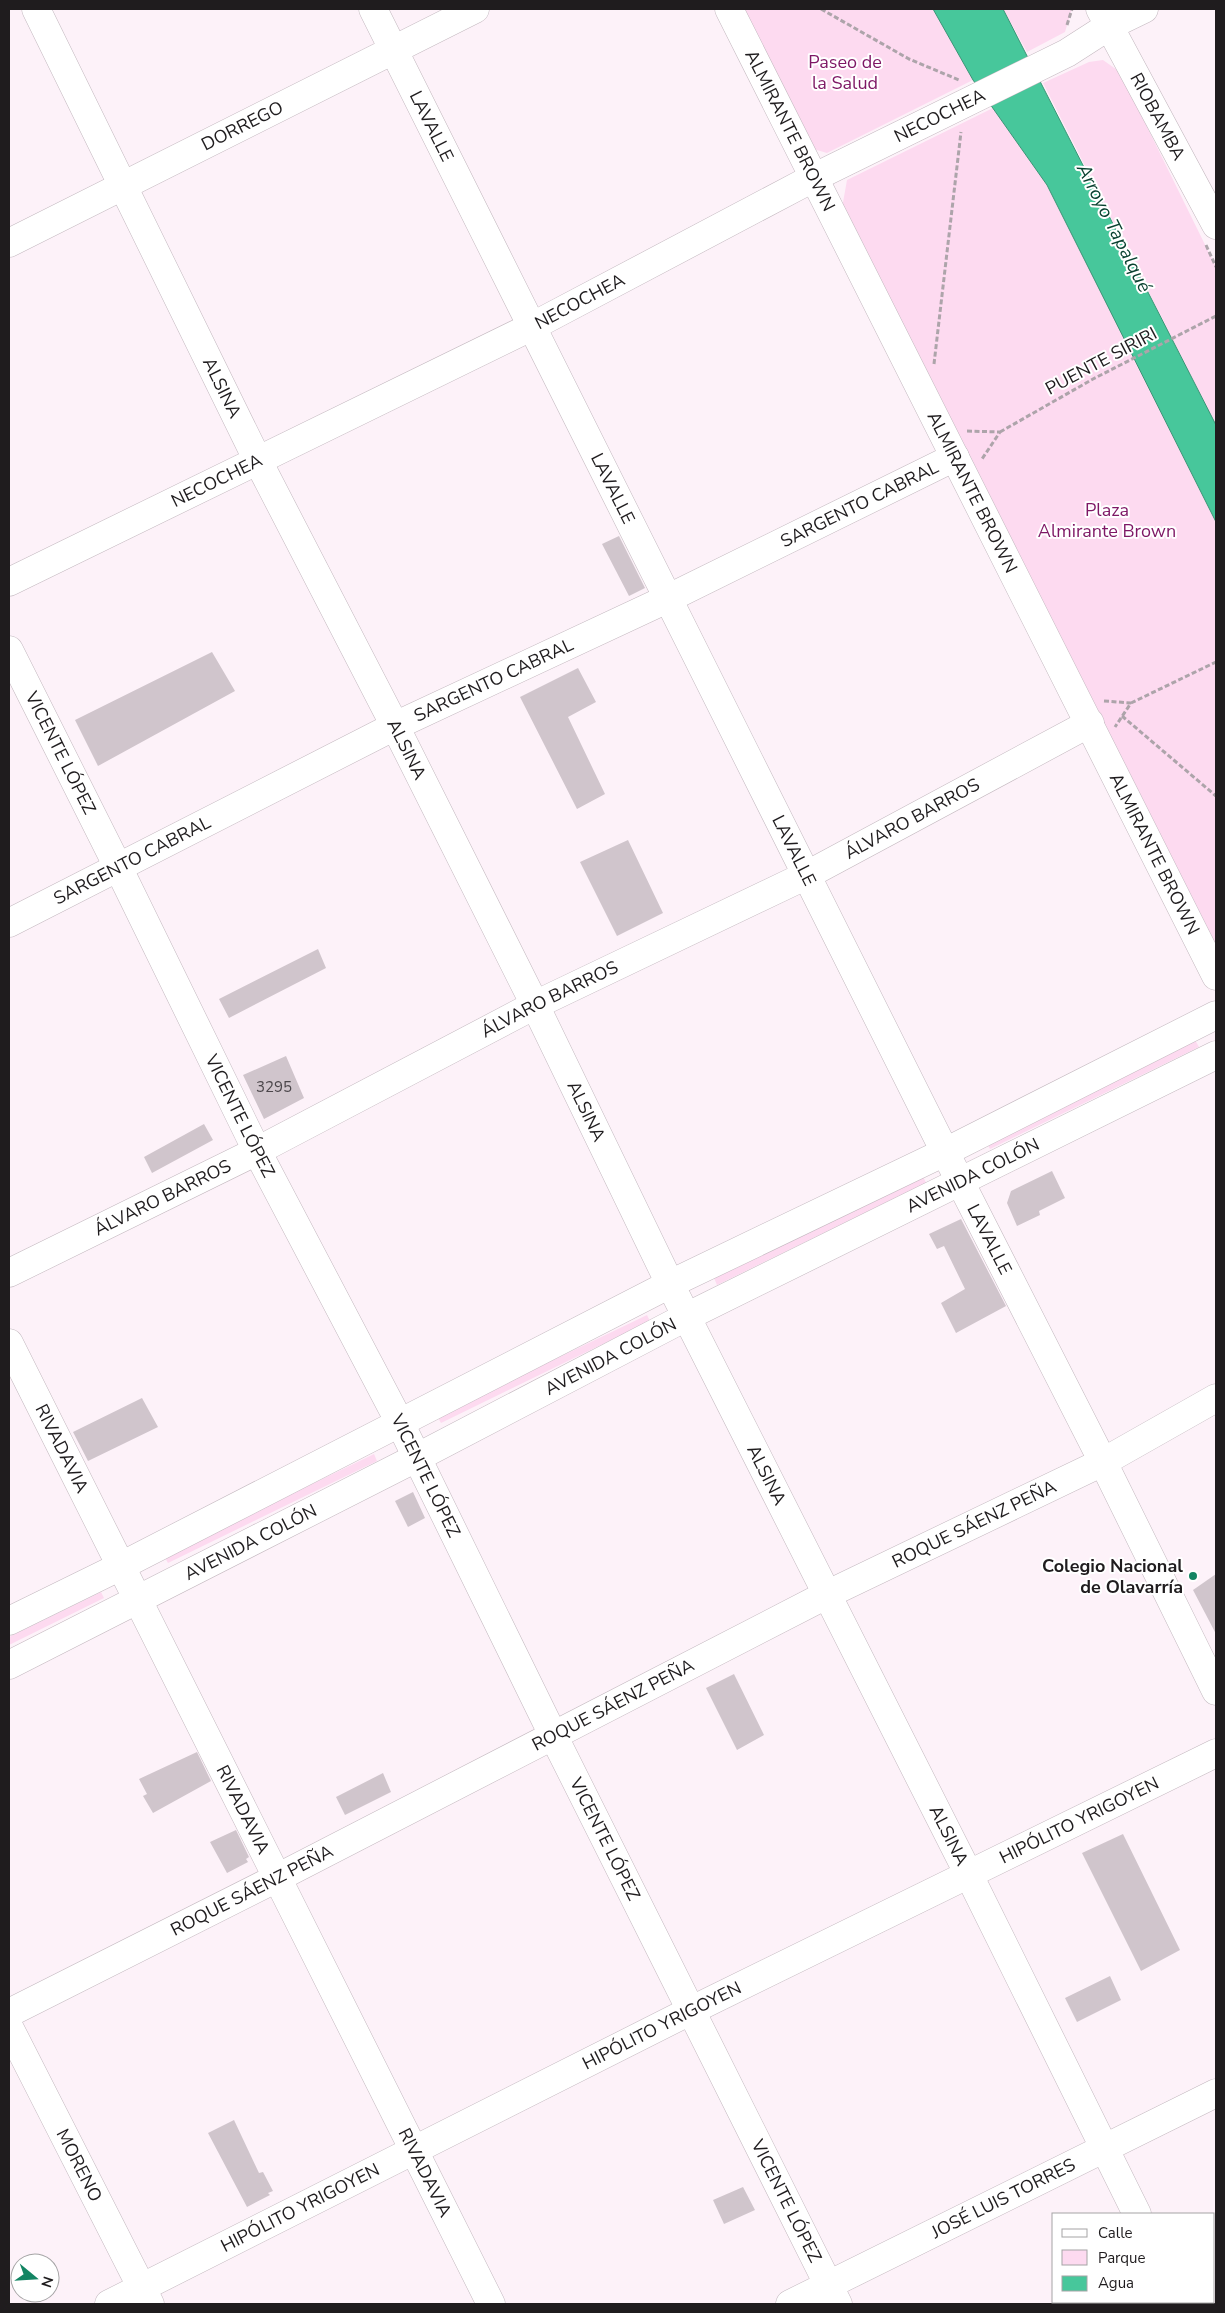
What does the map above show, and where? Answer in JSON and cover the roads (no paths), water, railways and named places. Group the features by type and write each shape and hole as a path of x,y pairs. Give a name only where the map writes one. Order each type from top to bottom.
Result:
{"street":[{"name":"ALSINA","path":"36,9 258,461 395,726 535,1005 686,1317 969,1875 1137,2213"},
{"name":"LAVALLE","path":"373,9 945,1152 962,1182 1103,1462 1216,1692"},
{"name":"DORREGO","path":"9,243 475,9"},
{"name":"ALMIRANTE BROWN","path":"729,9 815,177 967,461 1100,718 1216,976"},
{"name":"NECOCHEA","path":"9,582 533,326 815,177 972,89 1067,53 1105,17 1144,9"},
{"name":"RIOBAMBA","path":"1105,17 1216,225"},
{"name":"SARGENTO CABRAL","path":"9,923 395,726 967,461"},
{"name":"VICENTE LÓPEZ","path":"9,650 257,1151 400,1423 553,1735 833,2295"},
{"name":"ÁLVARO BARROS","path":"9,1274 257,1151 535,1005 807,875 1100,718"},
{"name":"AVENIDA COLÓN","path":"9,1621 121,1566 670,1284 945,1152 1216,1015"},
{"name":"AVENIDA COLÓN","path":"9,1665 416,1458 686,1317 1216,1055"},
{"name":"RIVADAVIA","path":"9,1343 491,2304"},
{"name":"ROQUE SÁENZ PEÑA","path":"9,2013 277,1878 826,1595 1103,1462 1216,1398"},
{"name":"HIPÓLITO YRIGOYEN","path":"109,2304 146,2296 414,2149 692,2010 1216,1753"},
{"name":"MORENO","path":"9,2027 146,2296"},
{"name":"JOSÉ LUIS TORRES","path":"790,2304 833,2295 1105,2149 1216,2093"}],"water":[{"name":"Arroyo Tapalqué","path":"933,9 1003,9 1216,425 1216,522 1047,185 973,80"}],"place":[{"name":"Colegio Nacional de Olavarría","path":"1193,1576"}],"park label":[{"name":"Paseo de la Salud","path":"845,72"},
{"name":"Plaza Almirante Brown","path":"1107,520"}]}
